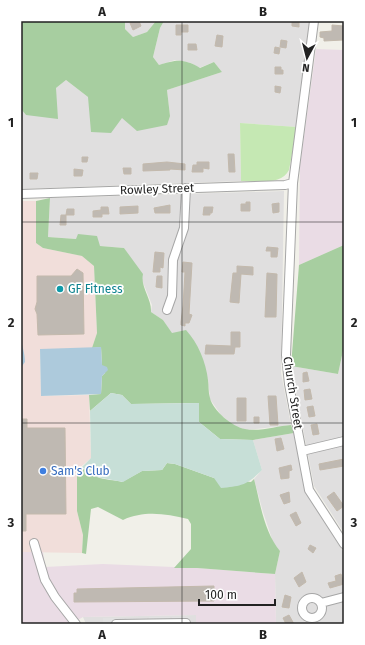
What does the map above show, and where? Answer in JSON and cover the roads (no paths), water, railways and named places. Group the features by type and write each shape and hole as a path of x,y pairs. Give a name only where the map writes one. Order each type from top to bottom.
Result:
{"street":[{"name":"Church Street","path":"314,21 293,183 286,354 289,384 309,490 344,544"},
{"name":"Rowley Street","path":"21,194 285,185 293,183"},
{"path":"167,310 172,296 173,260 184,228 186,188"},
{"path":"302,451 344,441"},
{"path":"34,543 45,580 55,597 76,624"},
{"path":"321,603 344,597"},
{"path":"116,624 186,624"}],"place":[{"name":"GF Fitness","path":"60,289"},
{"name":"Sam's Club","path":"43,471"}]}
